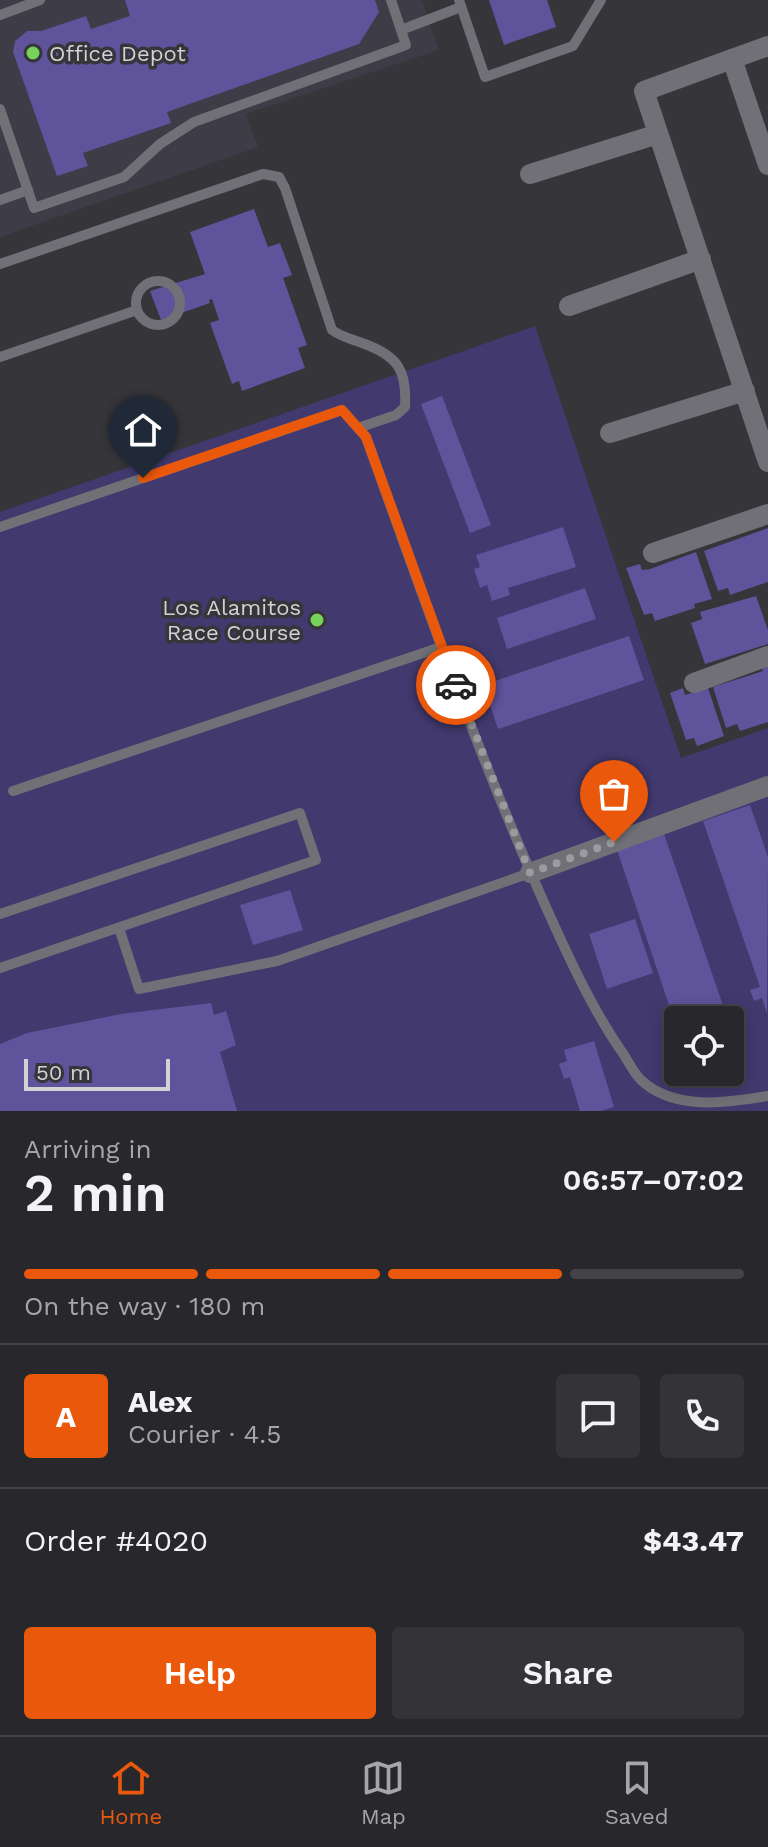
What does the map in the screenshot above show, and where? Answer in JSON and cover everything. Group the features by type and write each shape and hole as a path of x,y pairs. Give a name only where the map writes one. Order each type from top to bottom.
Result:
{"street":[{"path":"768,46 644,91 768,462"},
{"path":"732,59 768,165"},
{"path":"530,174 658,134"},
{"path":"569,306 701,259"},
{"path":"610,433 745,391"},
{"path":"653,553 768,514"},
{"path":"694,683 768,656"},
{"path":"530,873 768,786"}],"lane":[{"path":"0,15 40,0"},
{"path":"0,109 34,208 124,177 160,144 194,122 406,45 391,0"},
{"path":"401,30 460,4 485,77 573,46 601,0"},
{"path":"0,264 263,174 279,177 332,330 342,338 365,344 384,354 403,372 405,407 396,415 358,428"},
{"path":"0,200 28,190"},
{"path":"152,282 169,284 180,297 178,314 165,325 148,323 137,310 139,293 152,282"},
{"path":"0,357 137,310"},
{"path":"0,527 342,410 366,437 441,647 530,873 607,1031 642,1081 670,1097 702,1103 768,1096"},
{"path":"13,791 441,647"},
{"path":"0,914 300,813 316,860 0,968"},
{"path":"119,928 139,989 277,961 530,873"}],"shaded area":[{"path":"0,0 422,0 439,50 246,114 258,147 0,237"},
{"name":"Los Alamitos Race Course","path":"535,326 681,758 768,728 768,1111 0,1111 0,512"}],"building":[{"path":"125,0 375,0 379,12 359,44 167,112 171,123 83,153 88,166 57,176 13,52 15,41 27,31 41,31 86,16 91,29 130,16"},
{"path":"489,0 547,0 556,27 504,45"},
{"path":"254,209 268,247 280,243 292,275 283,278 307,345 298,348 305,368 242,391 239,381 232,384 210,323 219,320 212,299 210,303 161,320 150,291 205,274 190,232"},
{"path":"442,396 491,525 470,533 421,404"},
{"path":"563,527 576,567 508,588 510,595 492,601 487,585 480,588 474,569 480,567 476,555"},
{"path":"768,528 768,582 730,595 728,588 718,591 704,551"},
{"path":"696,552 712,599 655,621 652,613 644,615 626,568 640,564 642,570 650,569"},
{"path":"585,588 596,619 507,649 497,618"},
{"path":"756,596 768,630 768,644 705,664 691,623 702,619 700,612"},
{"path":"629,636 644,680 498,729 483,685"},
{"path":"768,666 768,722 740,731 737,724 726,728 713,687 763,671 762,668"},
{"path":"683,688 685,695 708,688 724,736 697,746 694,738 686,740 670,693"},
{"path":"750,805 768,857 767,1013 762,998 754,1001 750,990 760,987 703,821"},
{"path":"664,834 723,1006 669,1006 617,850"},
{"path":"290,890 303,930 253,945 240,905"},
{"path":"635,919 653,973 607,989 589,934"},
{"path":"211,1003 214,1015 226,1011 236,1045 220,1052 237,1111 0,1111 0,1044 27,1033 121,1014"},
{"path":"594,1041 614,1107 580,1111 570,1077 564,1079 559,1064 567,1061 564,1050"}],"way so far":[{"path":"456,685 530,873 614,842"}],"place":[{"name":"Office Depot","path":"33,53"},
{"name":"Los Alamitos Race Course","path":"317,620"}],"route":[{"path":"143,478 342,410 366,437 456,685"}]}
